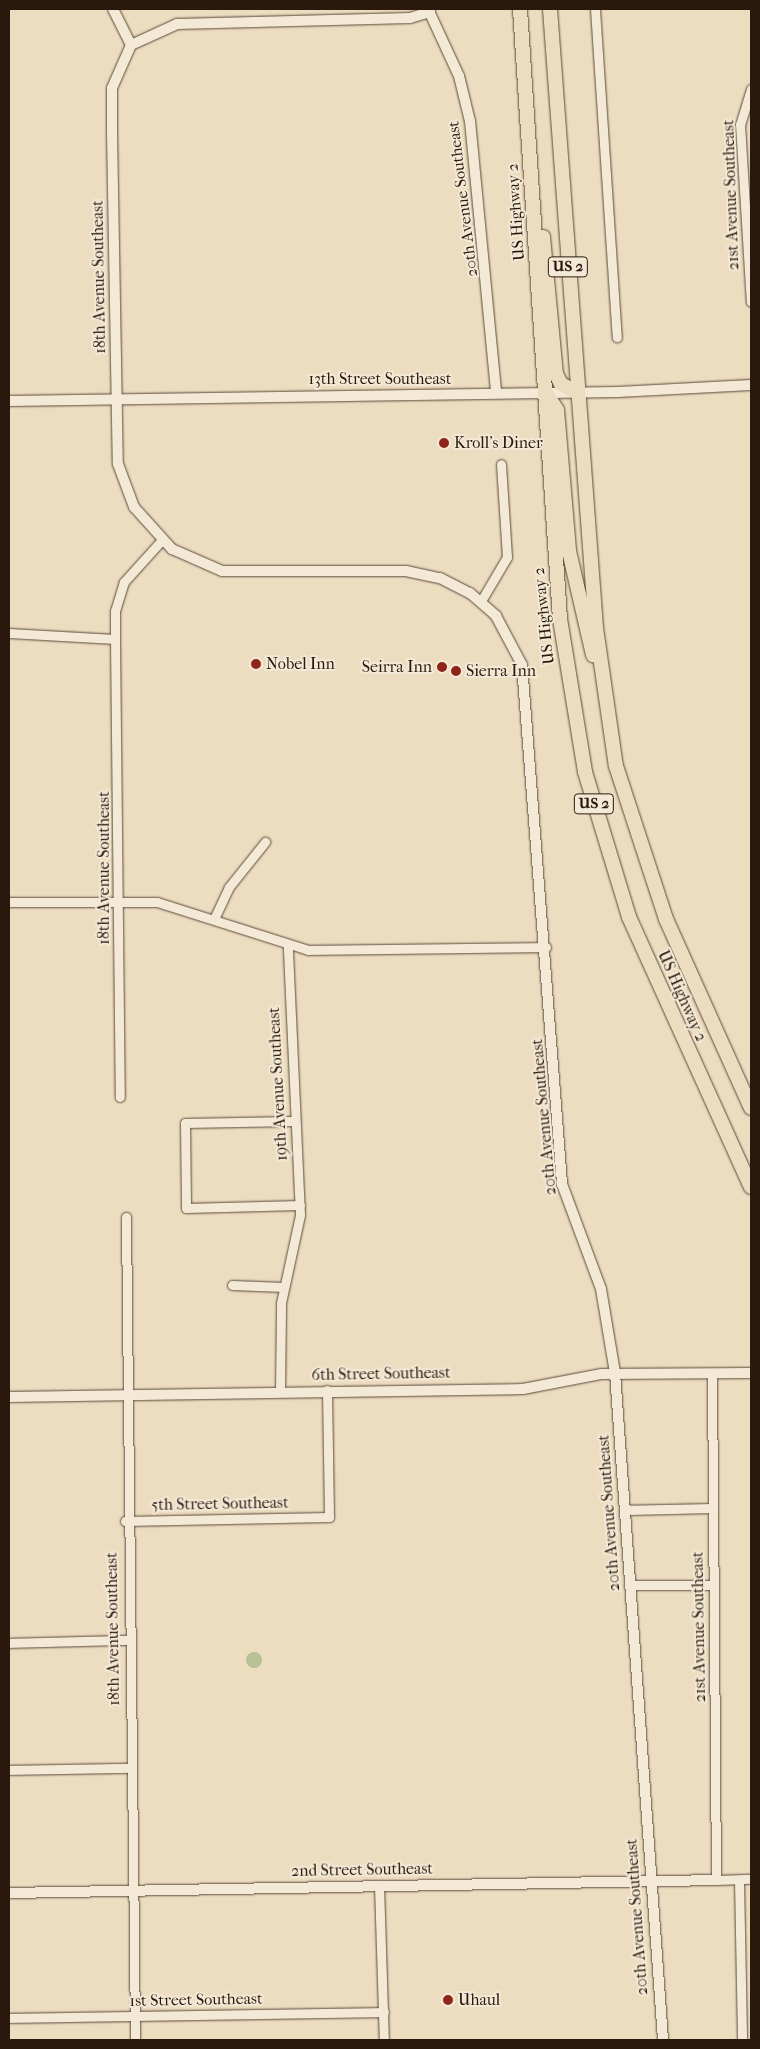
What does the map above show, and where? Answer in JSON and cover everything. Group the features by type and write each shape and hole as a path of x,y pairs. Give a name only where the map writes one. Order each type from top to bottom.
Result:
{"highway":[{"name":"US Highway 2","path":"520,9 560,619 585,772 629,918 751,1187"},
{"name":"US Highway 2","path":"550,9 578,392 604,691 616,766 646,868 688,972 751,1108"},
{"path":"528,150 546,254 556,374 561,384 578,392"},
{"path":"545,392 553,399 561,434 573,577 604,691"}],"street":[{"path":"113,9 131,45 176,24 410,18 429,10"},
{"path":"595,9 617,337"},
{"name":"20th Avenue Southeast","path":"429,10 459,76 470,121 496,393"},
{"name":"18th Avenue Southeast","path":"131,45 112,88 116,398 118,464 124,488 144,523 161,541 187,559 222,571 406,571 440,578 481,601"},
{"name":"21st Avenue Southeast","path":"751,89 740,124 751,302"},
{"name":"13th Street Southeast","path":"9,401 578,392 751,385"},
{"path":"481,601 507,556 501,464"},
{"name":"18th Avenue Southeast","path":"120,1097 115,639 118,595 132,571 161,541"},
{"name":"20th Avenue Southeast","path":"481,601 516,647 526,688 562,1184 601,1289 615,1373 628,1585 661,2040"},
{"path":"9,633 115,639"},
{"path":"214,920 229,887 265,842"},
{"path":"9,902 118,900 157,902 288,946 330,950 546,947"},
{"name":"19th Avenue Southeast","path":"280,1391 278,1328 300,1205 293,1121 288,946"},
{"path":"293,1121 185,1123 186,1208 300,1205"},
{"name":"18th Avenue Southeast","path":"126,1217 127,1640 135,2040"},
{"path":"232,1285 284,1287"},
{"name":"6th Street Southeast","path":"9,1397 327,1390 523,1389 615,1373 751,1373"},
{"name":"21st Avenue Southeast","path":"712,1374 716,1880"},
{"name":"5th Street Southeast","path":"126,1521 329,1517 327,1390"},
{"path":"624,1510 713,1508"},
{"path":"628,1585 714,1585"},
{"path":"9,1643 127,1640"},
{"path":"9,1770 129,1768"},
{"path":"716,1880 751,1879"},
{"name":"2nd Street Southeast","path":"9,1893 716,1880"},
{"path":"739,1880 742,2040"},
{"path":"379,1885 384,2040"},
{"name":"1st Street Southeast","path":"9,2018 384,2012"}],"green space":[{"path":"251,1652 257,1652 262,1657 260,1666 251,1668 246,1663 246,1657"}],"place":[{"name":"Kroll’s Diner","path":"444,443"},
{"name":"Nobel Inn","path":"256,664"},
{"name":"Seirra Inn","path":"442,667"},
{"name":"Sierra Inn","path":"456,671"},
{"name":"Uhaul","path":"448,2000"}]}
